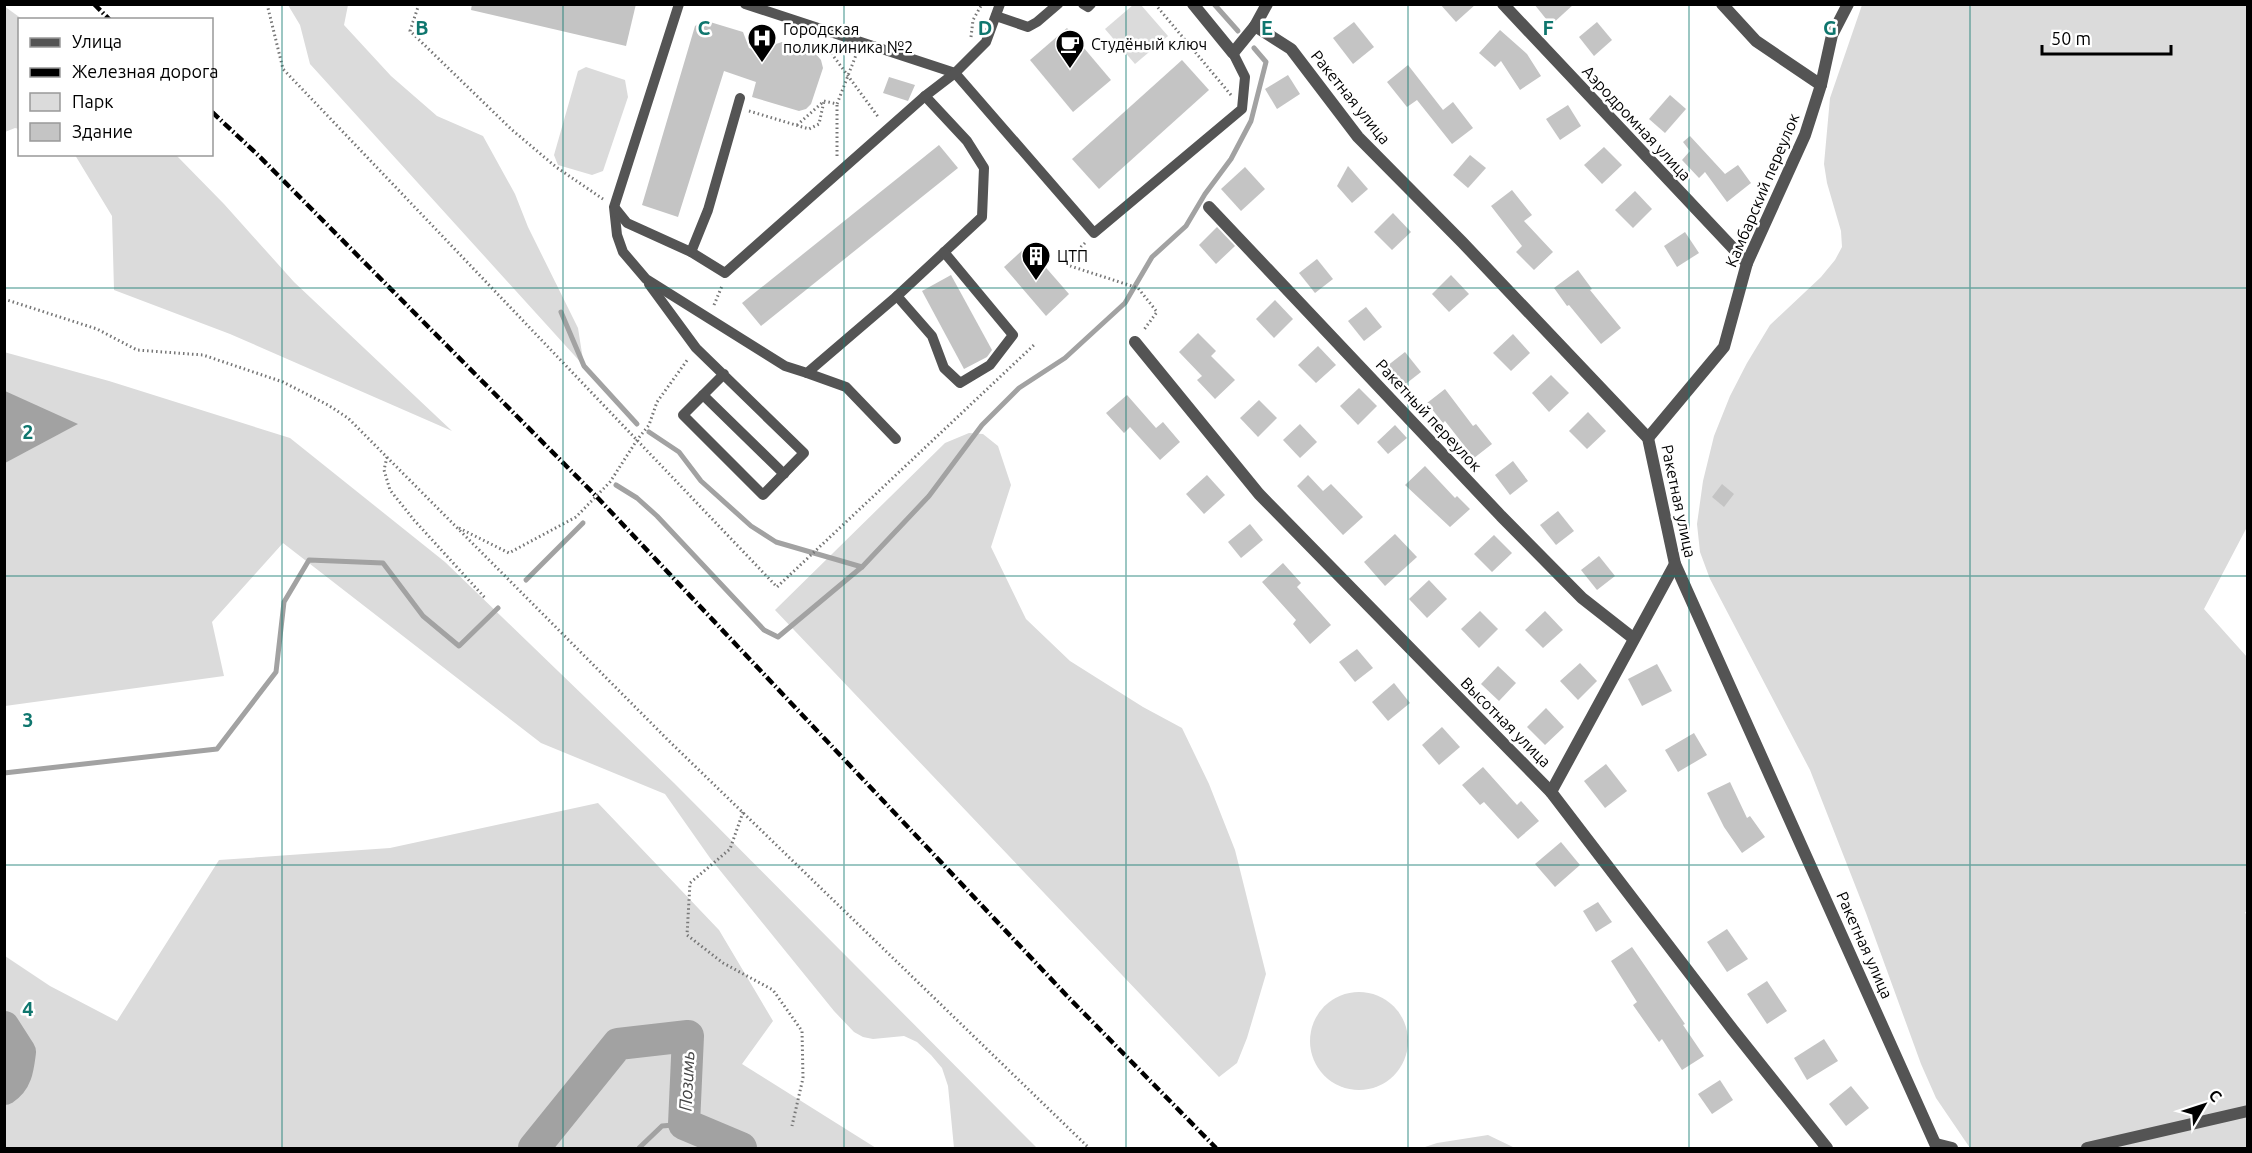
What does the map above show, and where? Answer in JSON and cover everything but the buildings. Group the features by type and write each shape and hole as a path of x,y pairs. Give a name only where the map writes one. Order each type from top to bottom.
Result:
{"street":[{"path":"1193,4 1233,53 1255,26 1267,4"},
{"name":"Аэродромная улица","path":"1503,4 1747,263"},
{"path":"1722,4 1756,41 1821,86"},
{"name":"Камбарский переулок","path":"1648,438 1724,346 1747,263 1805,135 1821,86 1832,35 1848,4"},
{"name":"Ракетная улица","path":"1255,26 1291,48 1358,137 1462,242 1648,438 1675,564 1936,1147"},
{"name":"Ракетный переулок","path":"1209,207 1501,516 1582,598 1633,638"},
{"name":"Высотная улица","path":"1135,342 1259,494 1551,792 1827,1149"},
{"path":"1551,792 1675,564"},
{"path":"2087,1149 2247,1111"},
{"path":"1936,1147 1952,1149"}],"lane":[{"path":"679,4 614,207 617,235 623,252 646,279 696,348 724,374 804,453 763,495 683,415 724,374"},
{"path":"744,4 955,73 1094,233 1242,109 1245,77 1233,53"},
{"path":"614,207 627,223 691,252 725,273 925,96 955,73 986,42 1000,4"},
{"path":"996,16 1028,27 1058,4"},
{"path":"1083,4 1088,7 1091,4"},
{"path":"807,373 897,296 982,217 984,168 967,141 925,96"},
{"path":"691,252 708,210 739,102"},
{"path":"897,296 932,336 944,368 960,383 990,366 1013,335 944,252"},
{"path":"646,279 785,366 846,387 896,439"},
{"path":"703,395 784,474"}],"path":[{"path":"267,4 283,69 777,587 1035,344"},
{"path":"419,4 410,31 511,129 555,167 614,207"},
{"path":"976,52 970,37 973,20 982,4"},
{"path":"1155,4 1242,109"},
{"path":"810,26 888,129"},
{"path":"837,174 837,104 861,42"},
{"path":"824,101 837,104"},
{"path":"739,102 808,129 819,124 824,101"},
{"path":"797,125 824,101"},
{"path":"1094,233 1064,264 1138,288 1157,312 1135,342"},
{"path":"4,299 97,329 137,350 203,355 283,382 348,418 668,740 1089,1149"},
{"path":"455,525 509,552 576,517 610,482 637,440"},
{"path":"387,457 384,470 390,490 414,520 486,599"},
{"path":"743,812 730,849 690,883 687,935 723,963 773,990 802,1031 803,1078 792,1126"}],"green space":[{"path":"288,5 348,5 344,25 391,76 437,116 483,136 515,194 528,227 578,328 584,366 310,64 300,25"},
{"path":"1133,5 1141,5 1168,36 1135,64 1105,29"},
{"path":"1862,5 2247,5 2247,527 2204,609 2247,657 2248,908 2245,913 2248,915 2247,1148 1970,1148 1936,1098 1921,1064 1866,913 1810,770 1710,579 1700,552 1697,524 1703,481 1714,436 1730,396 1770,325 1821,277 1842,247 1841,231 1824,164 1830,98"},
{"path":"4,6 21,18 18,18 18,129 5,132"},
{"path":"586,67 625,80 628,97 603,171 592,175 558,165 554,155 578,71"},
{"path":"76,156 177,156 294,282 452,431 230,334 114,290 112,216"},
{"path":"4,352 109,381 290,438 445,562 674,783 1037,1148 954,1148 948,1086 942,1068 917,1042 904,1036 873,1039 854,1032 834,1011 710,858 665,794 541,743 283,543 212,622 224,676 5,706"},
{"path":"969,433 983,434 998,446 1011,485 991,547 1026,619 1070,661 1143,707 1182,728 1209,784 1235,850 1266,974 1237,1063 1219,1077 775,610 945,443"},
{"path":"598,803 719,930 773,1021 742,1064 876,1148 5,1148 5,956 50,986 117,1021 219,860 390,848"},
{"path":"1359,992 1378,995 1394,1006 1405,1022 1408,1041 1405,1060 1394,1076 1378,1087 1359,1090 1340,1087 1324,1076 1313,1060 1310,1041 1313,1022 1324,1006 1340,995"},
{"path":"1488,1135 1515,1148 1422,1148 1437,1143"}],"shaded area":[{"path":"5,391 78,424 5,463"}],"waterway":[{"path":"1214,4 1238,31"},
{"path":"616,485 637,498 657,516 764,630 778,637 863,566 929,496 982,425 1019,388 1065,358 1125,303 1152,257 1186,226 1205,194 1231,159 1251,121 1266,62 1254,48"},
{"path":"561,312 584,366 637,424"},
{"path":"649,432 679,452 701,481 751,526 776,542 862,567"},
{"path":"526,580 583,523"},
{"path":"4,773 217,749 276,672 284,602 309,560 383,563 423,616 459,646 498,608"},
{"name":"Позимь","path":"4,1027 20,1052 14,1078 4,1089"},
{"name":"Позимь","path":"534,1148 618,1044 688,1036 684,1124 741,1148"},
{"path":"639,1148 662,1126 684,1124"}],"railway":[{"path":"94,4 108,18"},
{"path":"213,113 259,156 596,496 1069,998 1216,1148"}],"place":[{"name":"Городская поликлиника №2","path":"762,64"},
{"name":"Студёный ключ","path":"1070,70"},
{"name":"ЦТП","path":"1036,282"}]}
